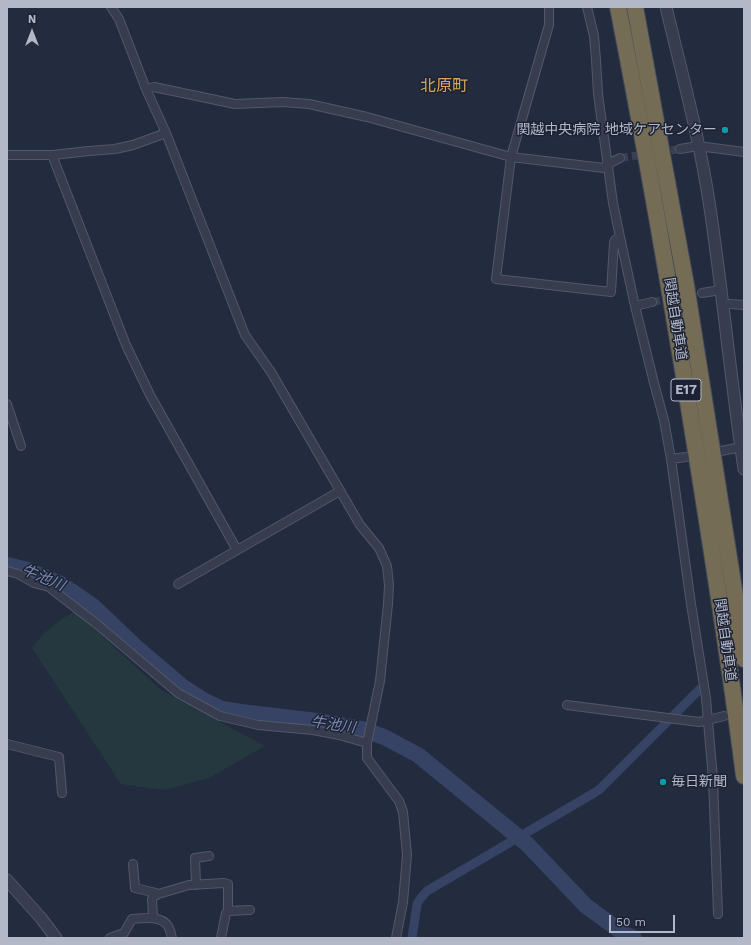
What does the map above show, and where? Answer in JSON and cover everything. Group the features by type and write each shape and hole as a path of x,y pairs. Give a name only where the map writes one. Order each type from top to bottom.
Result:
{"highway":[{"name":"関越自動車道","path":"618,7 671,294 719,598 744,776"},
{"name":"関越自動車道","path":"635,7 686,285 744,659"}],"street":[{"path":"111,7 119,19 146,89 166,133 245,335 271,372 360,525 379,548 387,566 389,585 388,604 380,681 371,723 367,758 399,801 403,812 407,855 403,902 396,938"},
{"path":"549,7 550,25 511,157 496,279 611,292 614,243 615,240 620,237"},
{"path":"587,7 594,36 598,94 613,203 635,306 664,420 709,720 713,779 718,914"},
{"path":"666,7 698,146 710,207 744,469"},
{"path":"146,89 154,87 235,104 283,102 309,104 368,117 511,157 604,168 608,164 620,158"},
{"path":"7,155 52,155 115,149 133,145 166,133"},
{"path":"680,149 698,146 744,152"},
{"path":"52,155 133,360 150,394 237,550"},
{"path":"702,293 721,290"},
{"path":"635,306 652,302"},
{"path":"723,304 744,305"},
{"path":"7,404 21,446"},
{"path":"721,451 741,447"},
{"path":"671,459 686,457"},
{"path":"178,584 340,491"},
{"path":"7,571 49,587 98,625 178,693 220,716 258,725 313,730 368,741"},
{"path":"567,705 699,722 724,716"},
{"path":"7,744 59,757 62,793"},
{"path":"196,885 195,858 209,856"},
{"path":"133,864 135,888 137,890 156,893 157,895"},
{"path":"7,880 41,918 56,938"},
{"path":"154,917 153,897 190,885 224,882 228,884 228,912 226,913 221,938"},
{"path":"228,912 250,910"},
{"path":"110,938 124,933 132,919 154,917 164,922 168,926 172,938"}],"shaded area":[{"path":"75,611 161,690 265,746 209,778 164,790 121,784 32,648 43,634"}],"waterway":[{"name":"牛池川","path":"7,565 28,570 61,584 93,606 136,647 183,687 203,700 222,709 317,721 362,729 384,737 418,755 527,844 586,906 626,935 634,938"},
{"path":"412,938 417,904 427,891 600,789 700,689"}],"tunnel":[{"path":"659,152 680,149"},
{"path":"620,158 647,154"},
{"path":"652,302 674,298"}],"place":[{"name":"関越中央病院 地域ケアセンター","path":"725,130"},
{"name":"毎日新聞","path":"663,782"}],"district":[{"name":"北原町","path":"444,86"}]}
